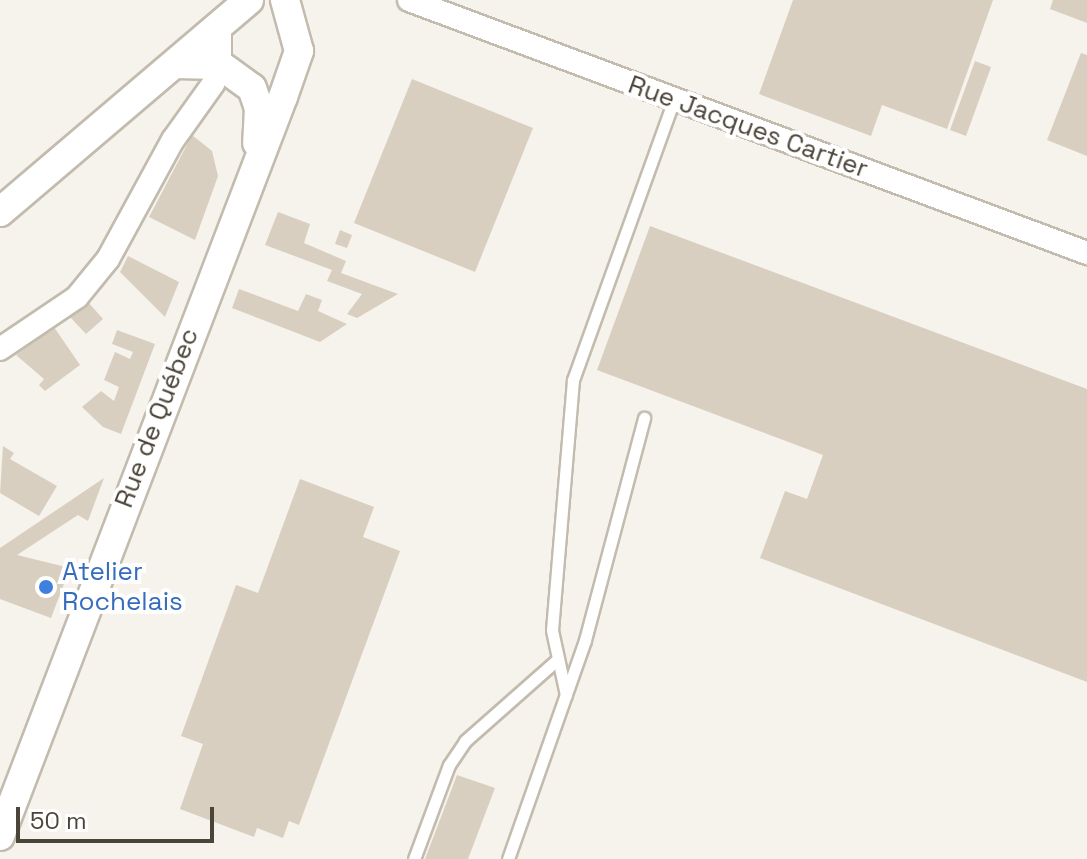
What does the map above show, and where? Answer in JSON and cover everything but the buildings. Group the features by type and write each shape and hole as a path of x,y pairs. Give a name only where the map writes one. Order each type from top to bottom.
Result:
{"street":[{"path":"0,212 249,0"},
{"name":"Rue de Québec","path":"0,836 255,159 299,51 285,0"},
{"name":"Rue Jacques Cartier","path":"409,0 1087,253"},
{"path":"0,349 77,297 108,259 220,65 220,25"},
{"path":"175,64 220,65 252,88 260,122 255,159"}],"lane":[{"path":"566,695 552,630 573,380 674,99"},
{"path":"508,859 566,695 644,418"},
{"path":"414,859 449,765 465,741 558,659"}],"place":[{"name":"Atelier Rochelais","path":"46,587"}]}
